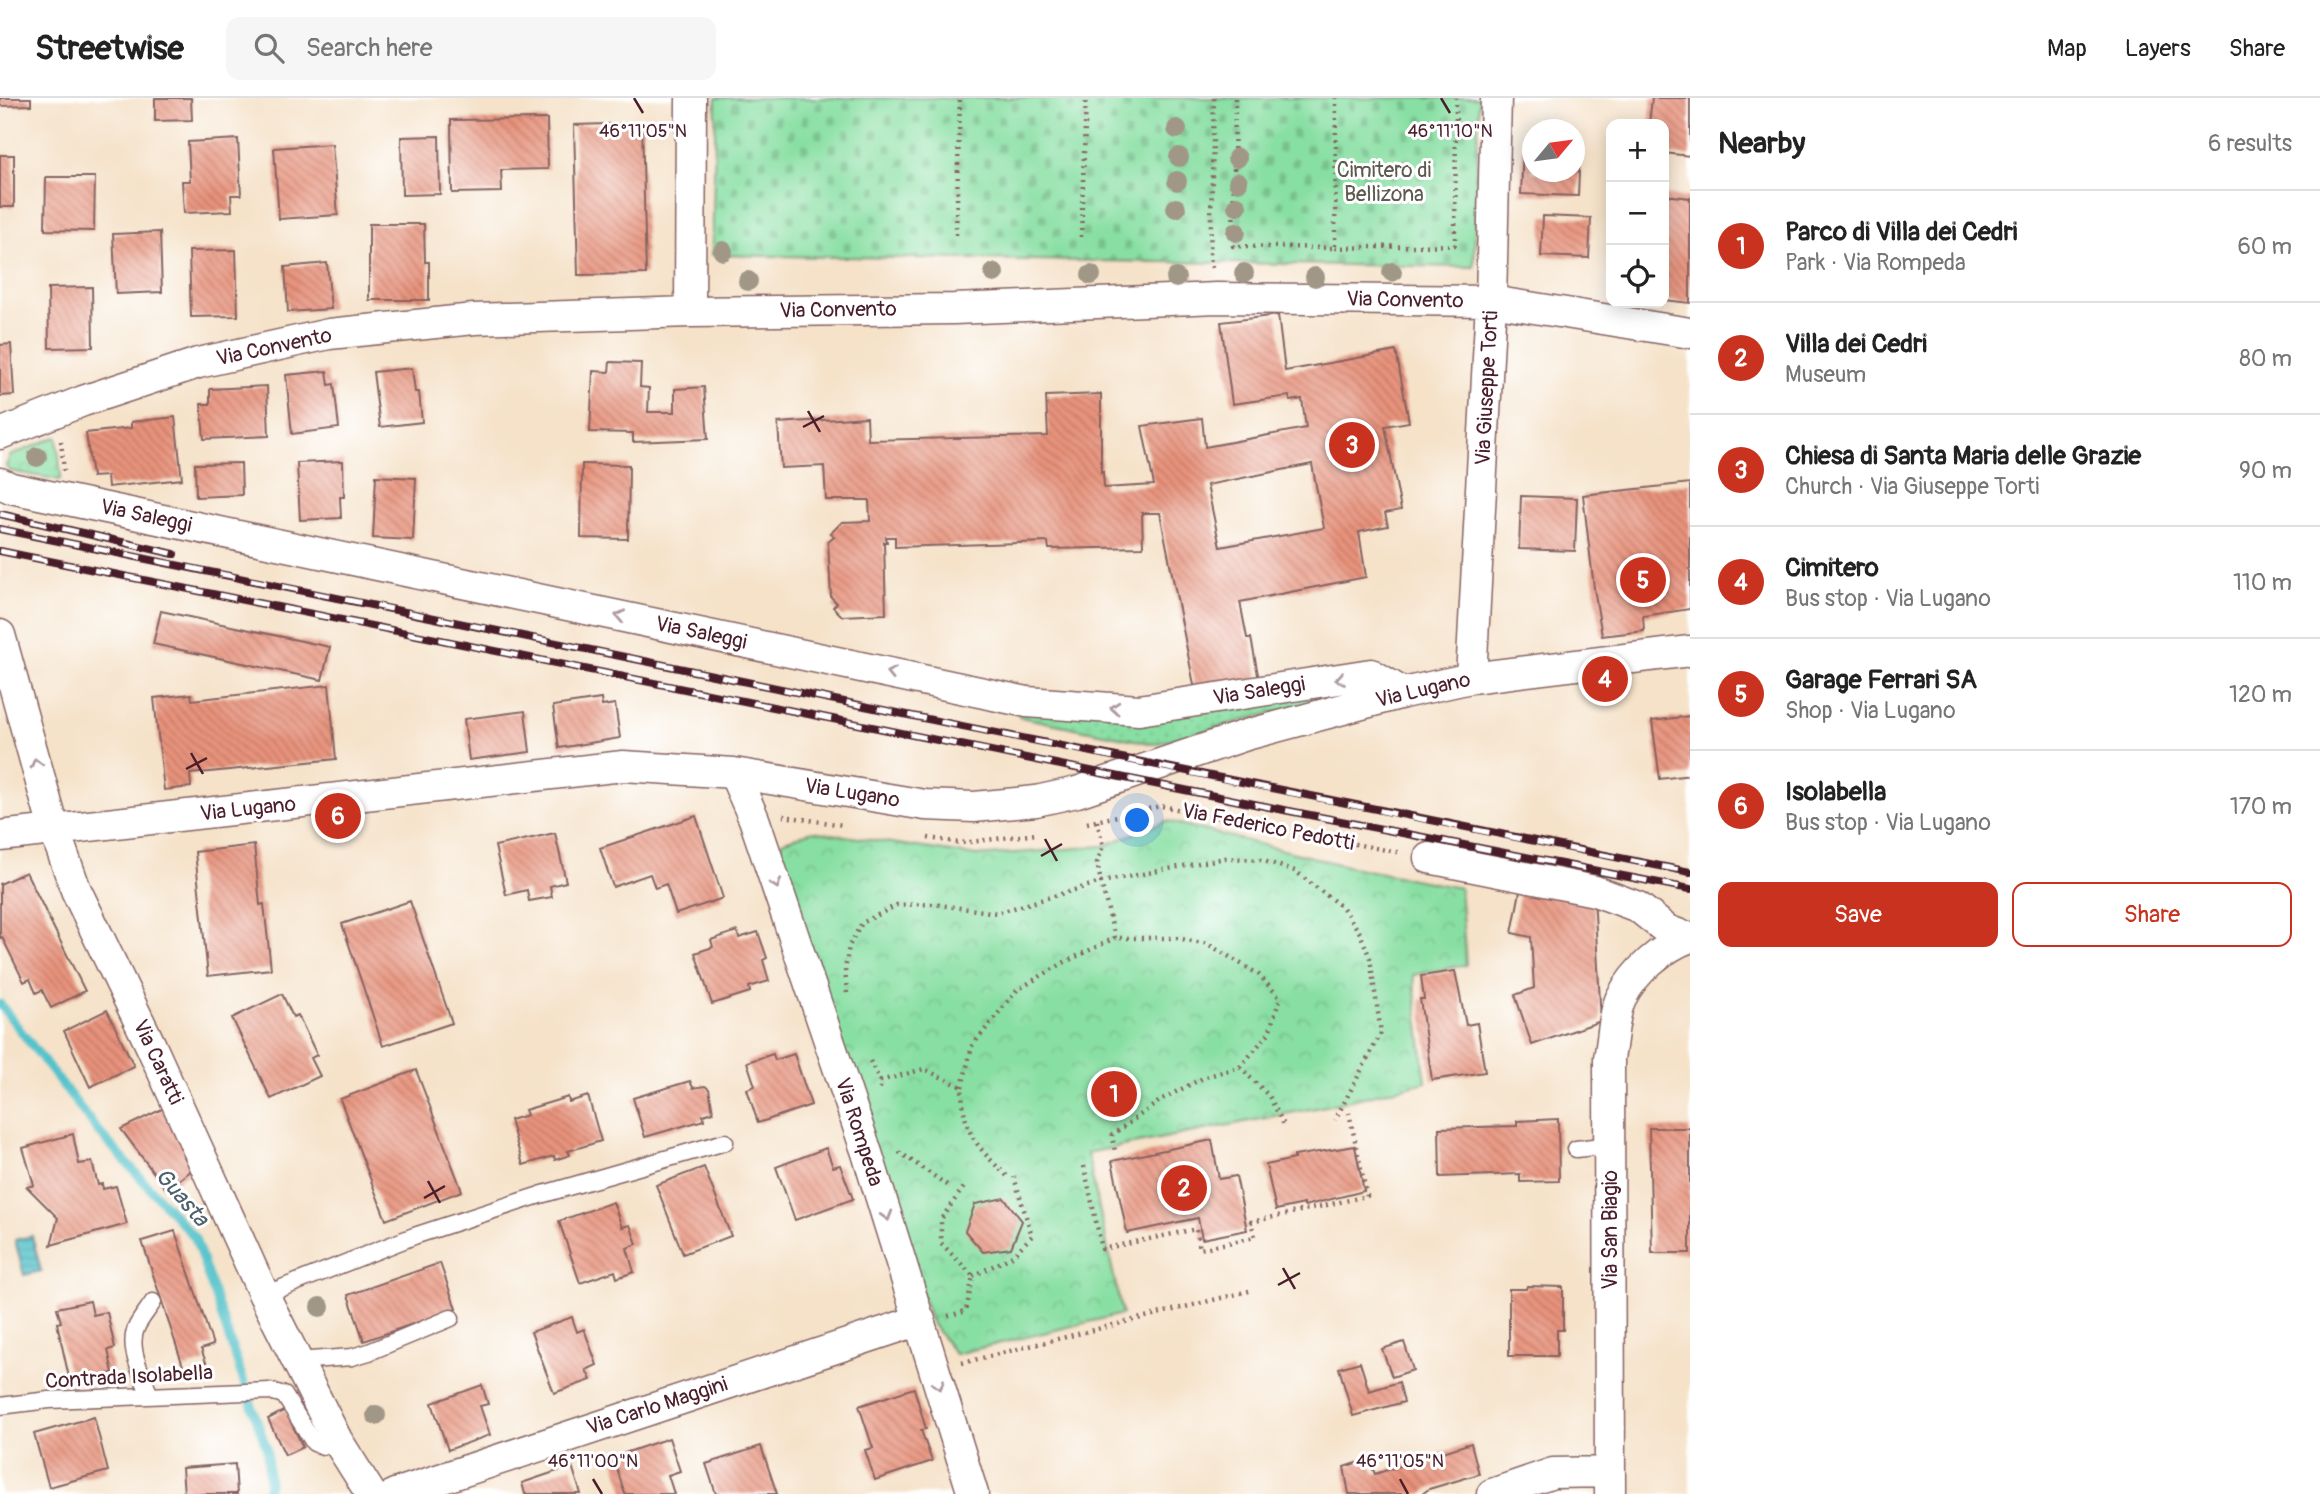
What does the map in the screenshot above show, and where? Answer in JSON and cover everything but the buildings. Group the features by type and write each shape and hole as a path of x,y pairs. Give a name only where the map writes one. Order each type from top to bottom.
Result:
{"street":[{"path":"690,312 691,98"},
{"name":"Via Giuseppe Torti","path":"1471,678 1492,301 1496,98"},
{"name":"Via Convento","path":"0,434 83,401 198,363 329,334 474,319 690,312 954,309 1217,298 1492,301 1690,333"},
{"name":"Via Saleggi","path":"0,483 11,488 1027,702 1139,710 1371,674 1403,693"},
{"name":"Via Caratti","path":"0,635 54,829 76,890 151,1046 264,1295 337,1440 371,1494"},
{"name":"Via Lugano","path":"0,836 622,766 734,773 925,805 974,807 1036,801 1077,792 1246,735 1403,693 1471,678 1690,651"},
{"name":"Via Rompeda","path":"734,773 754,819 867,1153 973,1494"},
{"path":"1429,858 1595,891 1638,907 1667,930 1689,937"},
{"name":"Via San Biagio","path":"1610,1483 1609,1058 1620,1000 1639,972 1663,951 1689,937"},
{"name":"Via Carlo Maggini","path":"395,1494 921,1323"},
{"path":"1492,1494 1553,1473 1610,1483"}],"lane":[{"path":"264,1295 414,1236 540,1195 725,1142"},
{"path":"1576,1149 1610,1145"},
{"path":"150,1396 135,1352 134,1339 136,1328 153,1302"},
{"path":"296,1360 352,1357 451,1318"},
{"name":"Contrada Isolabella","path":"0,1406 49,1400 270,1391 284,1395 308,1434 319,1446 337,1440"}],"path":[{"path":"956,235 960,98"},
{"path":"1081,237 1086,98"},
{"path":"1214,98 1210,258 1217,298"},
{"path":"1235,98 1233,246 1335,248 1455,245 1456,98"},
{"path":"1335,248 1336,98"},
{"path":"63,433 61,458 67,480"},
{"name":"Via Federico Pedotti","path":"1084,824 1161,806 1429,858"},
{"path":"754,819 786,816 853,826"},
{"path":"1097,821 1103,846 1097,863 1115,938"},
{"path":"921,836 961,843 1045,832"},
{"path":"847,996 845,970 849,946 862,923 897,905 932,904 997,913 1101,882 1225,858 1261,860 1294,871 1343,908 1360,933 1370,957 1381,1033 1335,1120"},
{"path":"1007,1176 985,1154 967,1130 962,1111 962,1087 972,1046 1017,990 1065,961 1115,938 1176,938 1208,944 1258,974 1280,998 1269,1033 1240,1068 1205,1076 1164,1098 1112,1135 1115,1151"},
{"path":"865,1051 880,1081 879,1098"},
{"path":"1240,1068 1269,1096 1284,1125"},
{"path":"880,1081 924,1069 962,1087"},
{"path":"1084,1166 1102,1249 1196,1229 1200,1249 1255,1237 1251,1222 1367,1196 1349,1113"},
{"path":"897,1150 947,1185"},
{"path":"973,1276 1011,1257 1032,1236 1014,1177"},
{"path":"966,1184 941,1219 941,1243 973,1276"},
{"path":"921,1323 966,1311 973,1276"},
{"path":"934,1370 1253,1290"}],"green space":[{"name":"Cimitero di Bellizona","path":"716,98 1479,98 1474,267 712,255"},
{"path":"55,437 61,478 59,480 10,471 6,466 10,456"},
{"path":"1374,686 1154,744 1020,717 1018,711"},
{"path":"1167,821 1351,867 1460,888 1466,965 1413,975 1426,1082 1326,1106 1087,1153 1122,1314 955,1354 931,1322 777,868 782,842 812,831 977,856 1103,846"}],"water":[{"path":"32,1236 41,1271 24,1275 15,1240"}],"waterway":[{"name":"Guasta","path":"0,1004 98,1131 195,1238 267,1450 269,1484 266,1494"}],"railway":[{"path":"0,514 174,554"},
{"path":"0,529 1690,872"},
{"path":"0,551 1279,809 1690,889"}],"place":[{"name":"Chiesa di Santa Maria delle Grazie","path":"1352,445"},
{"name":"Garage Ferrari SA","path":"1643,580"},
{"name":"Cimitero","path":"1605,679"},
{"name":"Isolabella","path":"338,816"},
{"name":"Parco di Villa dei Cedri","path":"1114,1094"},
{"name":"Villa dei Cedri","path":"1184,1188"}]}
